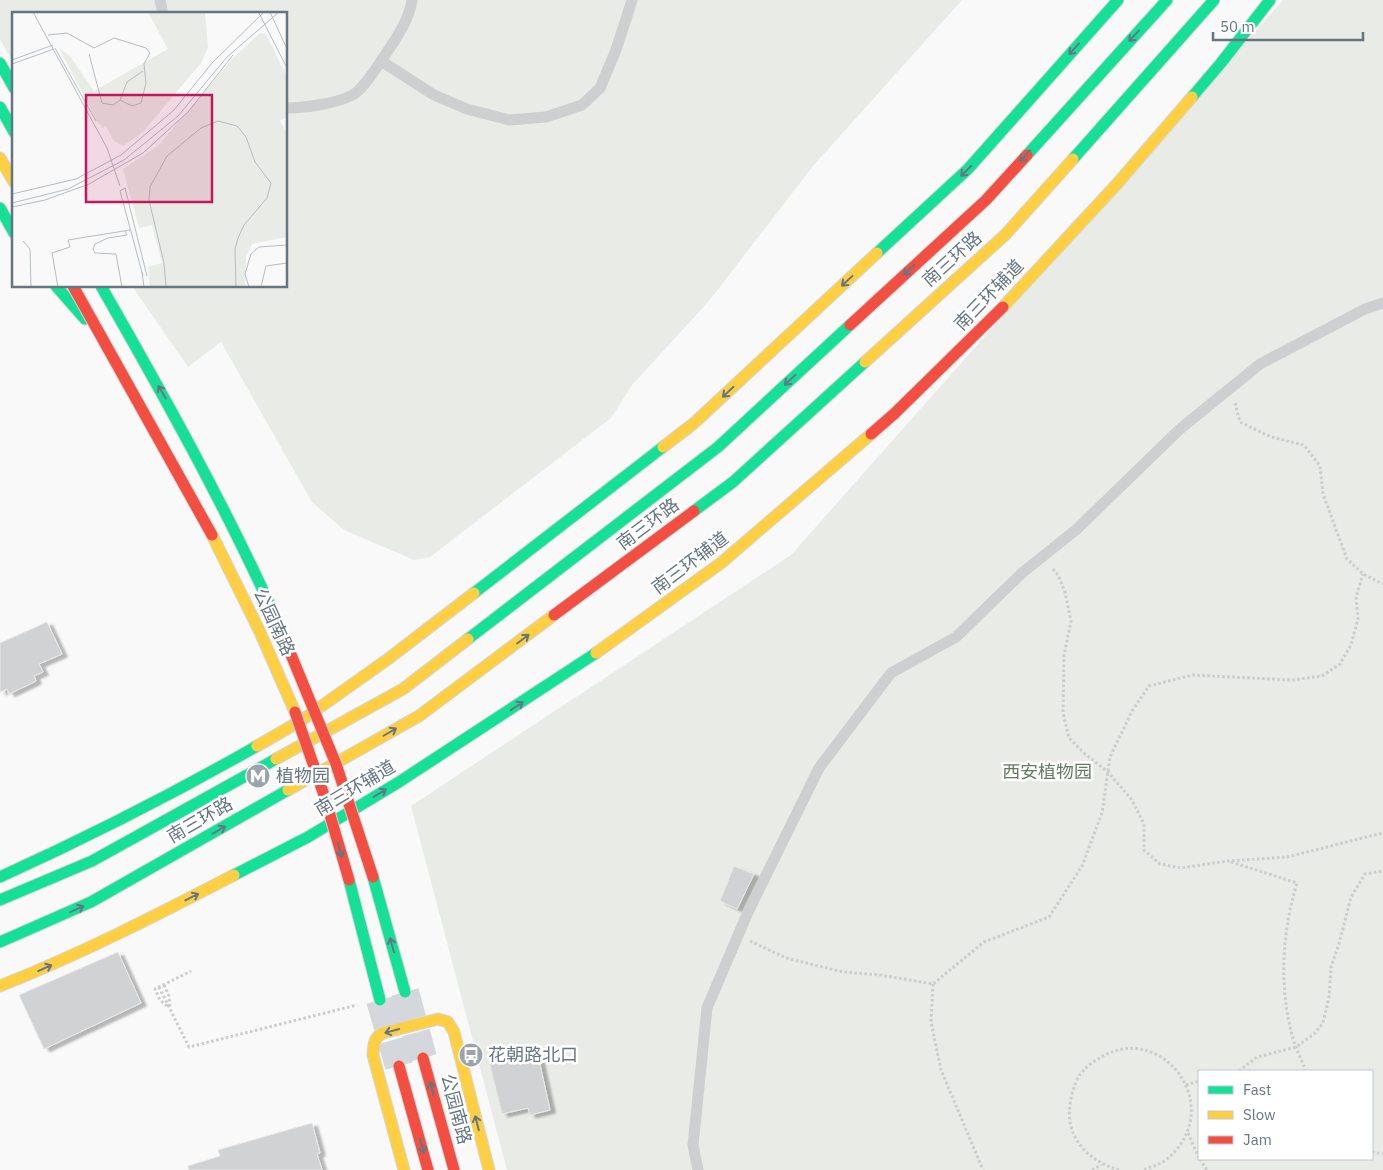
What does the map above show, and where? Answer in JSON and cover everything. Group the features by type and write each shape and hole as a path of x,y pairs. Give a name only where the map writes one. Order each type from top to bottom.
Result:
{"main road":[{"path":"0,877 87,837 206,774 302,720 388,659 693,424 968,169 1118,0"},
{"name":"南三环路","path":"0,900 92,862 403,689 718,447 986,200 1167,0"},
{"name":"南三环路","path":"0,942 91,902 419,716 733,482 1006,234 1214,0"},
{"name":"南三环辅道","path":"0,986 41,970 122,933 308,836 400,782 534,695 722,563 894,414 993,317 1116,185 1222,63 1270,0"},
{"path":"0,62 12,84"},
{"path":"0,107 12,128"},
{"path":"0,158 12,179"},
{"path":"0,208 12,229"},
{"path":"58,288 93,328 302,720"},
{"name":"公园南路","path":"74,288 188,490 235,578 283,682 312,756 345,867 380,1000"},
{"name":"公园南路","path":"102,288 170,405 263,589 304,682 342,779 372,872 405,992"},
{"path":"111,288 171,386 212,479 321,707"},
{"path":"404,1170 377,1070 373,1048 377,1036 383,1033 438,1019 448,1022 454,1032 489,1170"},
{"name":"公园南路","path":"424,1058 454,1170"},
{"path":"399,1066 428,1170"}],"lane":[{"path":"288,108 302,108 336,101 359,91 397,37 411,7 412,0"},
{"path":"381,61 434,95 467,108 509,120 546,117 582,105 600,88 616,50 632,0"},
{"path":"698,1170 693,1145 707,1008 738,936 819,768 891,673 956,637 1022,573 1077,529 1180,429 1260,364 1365,309 1383,303"}],"path":[{"path":"1231,388 1240,422 1271,437 1304,445 1320,466 1323,494 1347,559 1363,574 1383,584"},
{"path":"1042,557 1058,575 1065,592 1071,621 1064,654 1062,713 1069,738 1085,754 1108,772 1132,800 1144,824 1144,850 1160,864 1181,868 1228,862 1287,858 1383,833"},
{"path":"982,1170 942,1070 931,1022 933,984 984,942 1049,917 1082,866 1102,812 1110,757 1128,718 1149,686 1192,675 1292,680 1322,676 1340,664 1351,644 1358,619 1356,597 1363,574"},
{"path":"1228,862 1297,883 1284,937 1285,996 1292,1035 1306,1070"},
{"path":"1240,1070 1257,1057 1296,1047 1314,1034 1323,1023 1329,997 1332,967 1350,897 1365,874 1383,871"},
{"path":"738,936 786,958 843,972 880,975 933,984"},
{"path":"191,971 155,989 170,1010 188,1048 360,1004"},
{"path":"164,984 169,996 170,1010"},
{"path":"1119,1170 1102,1164 1086,1152 1074,1136 1069,1116 1070,1095 1078,1077 1092,1062 1109,1052 1129,1049 1149,1051 1167,1061 1181,1075 1189,1093 1192,1113 1188,1133 1177,1150 1161,1163 1143,1170"},
{"path":"1186,1085 1198,1082"},
{"path":"1188,1133 1198,1156"},
{"path":"1092,1170 1102,1164"}],"green space":[{"path":"0,0 962,0 813,166 709,301 632,385 611,418 430,557 414,560 344,530 312,502 221,342 188,367 133,288 288,288 288,12 12,12 12,61 0,39"},
{"name":"西安植物园","path":"1283,0 1383,0 1383,1170 507,1170 411,806 791,555"}],"building":[{"path":"47,622 62,654 39,664 43,672 34,676 36,681 9,694 7,689 0,692 0,643"},
{"path":"734,866 754,874 737,909 720,901"},
{"path":"118,952 141,1003 44,1049 19,995"},
{"path":"537,1051 550,1110 530,1115 528,1108 502,1114 489,1061"},
{"path":"312,1123 320,1153 317,1154 322,1170 189,1170 188,1166 220,1156 218,1150"}],"tunnel":[{"path":"405,992 423,1058"},
{"path":"380,1000 399,1066"}],"traffic: fast":[{"path":"877,253 968,169 1118,0"},
{"path":"1027,155 1167,0"},
{"path":"1073,159 1214,0"},
{"path":"1192,97 1270,0"},
{"path":"0,63 12,84"},
{"path":"0,107 12,128"},
{"path":"0,208 12,229"},
{"path":"58,288 85,319"},
{"path":"102,288 194,452 278,623"},
{"path":"468,639 718,447 850,325"},
{"path":"694,511 733,482 865,362"},
{"path":"474,593 663,447"},
{"path":"234,875 308,837 399,782 596,653"},
{"path":"0,877 130,814 257,746"},
{"path":"0,900 92,861 276,759"},
{"path":"0,942 91,902 288,790"},
{"path":"373,877 405,992"},
{"path":"349,880 380,1000"}],"traffic: slow":[{"path":"1003,307 1116,185 1192,97"},
{"path":"0,158 12,179"},
{"path":"865,362 1006,234 1073,159"},
{"path":"663,447 693,424 877,253"},
{"path":"596,653 721,563 871,434"},
{"path":"212,535 259,630 295,712"},
{"path":"257,746 302,720 388,659 474,593"},
{"path":"288,790 419,716 554,615"},
{"path":"276,759 403,689 468,639"},
{"path":"0,986 89,947 234,875"},
{"path":"404,1170 373,1055 374,1045 377,1037 383,1033 438,1019 448,1022 454,1032 489,1170"}],"traffic: jam":[{"path":"850,325 986,200 1027,155"},
{"path":"74,288 212,535"},
{"path":"871,434 894,414 1003,307"},
{"path":"554,615 694,511"},
{"path":"278,623 336,764 373,877"},
{"path":"295,712 325,798 349,880"},
{"path":"423,1058 454,1170"},
{"path":"399,1066 428,1170"}],"place":[{"name":"植物园","path":"258,776"},
{"name":"花朝路北口","path":"471,1055"}]}
